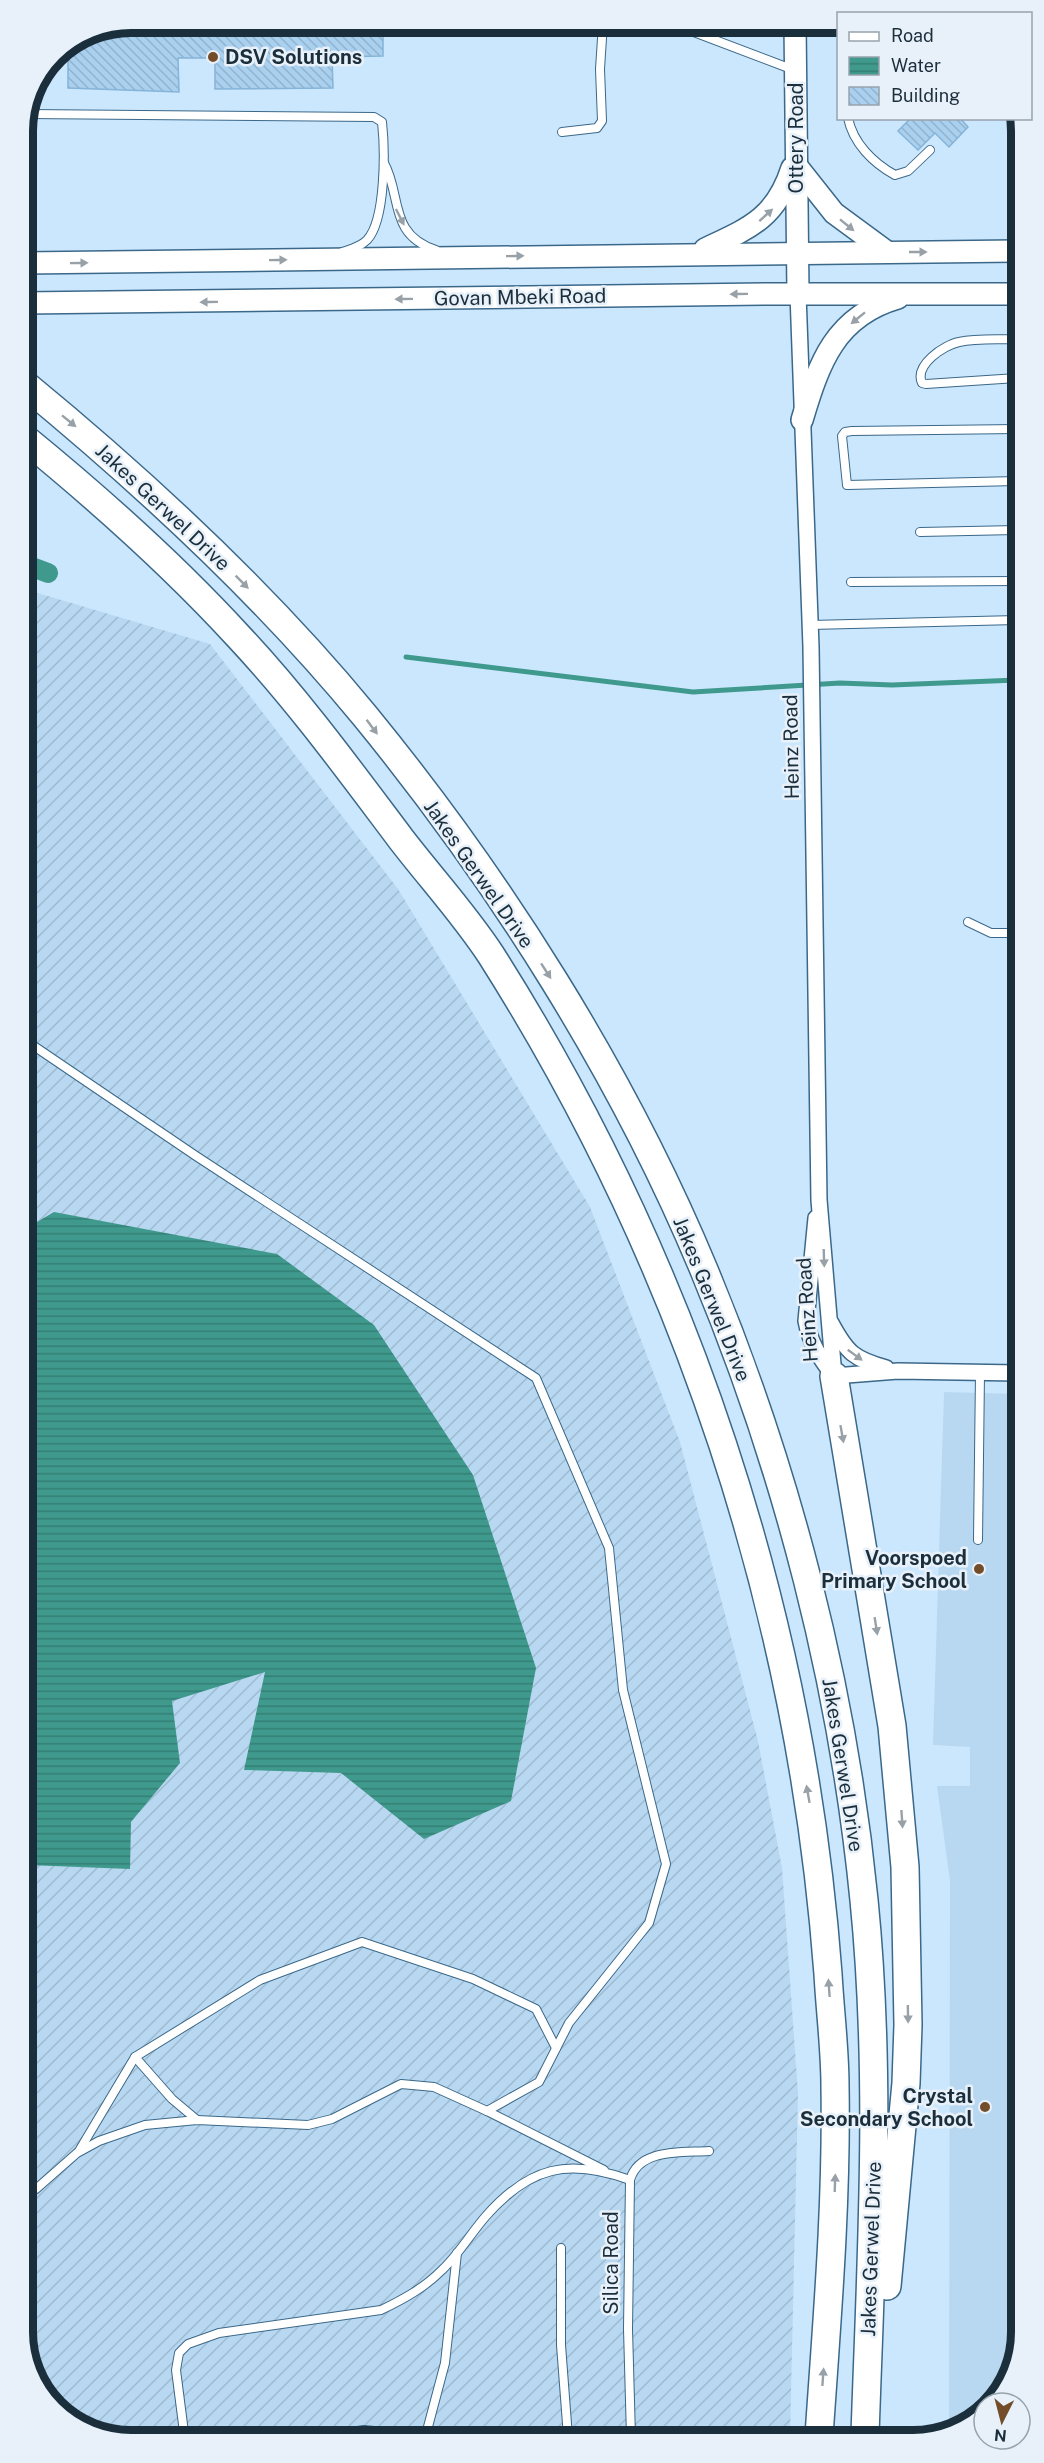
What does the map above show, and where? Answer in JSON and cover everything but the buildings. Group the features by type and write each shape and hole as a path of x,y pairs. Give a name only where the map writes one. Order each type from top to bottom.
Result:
{"highway":[{"name":"Jakes Gerwel Drive","path":"33,391 186,524 273,612 364,716 451,830 584,1031 648,1150 704,1270 751,1395 788,1511 833,1694 853,1808 864,1899 875,2080 866,2430"},
{"name":"Jakes Gerwel Drive","path":"33,446 150,547 239,637 327,739 487,949 548,1049 609,1162 665,1286 708,1398 747,1518 793,1707 813,1818 822,1903 835,2081 835,2182 819,2430"},
{"path":"834,1376 892,1726 906,1879 908,2025 906,2083 883,2328 867,2430"}],"main road":[{"name":"Ottery Road","path":"795,33 798,294"},
{"path":"796,159 834,213 887,252"},
{"path":"697,253 728,240 765,216 780,197 796,159"},
{"name":"Govan Mbeki Road","path":"33,263 697,253 1011,251"},
{"name":"Govan Mbeki Road","path":"33,303 798,294 1011,294"},
{"path":"802,420 818,368 839,334 866,312 886,301 910,294"}],"street":[{"name":"Heinz Road","path":"798,294 811,647 819,1200 834,1376"},
{"name":"Heinz Road","path":"819,1200 812,1239 806,1322 809,1336 818,1356 834,1376"},
{"path":"828,1317 842,1343 857,1358 898,1371"},
{"path":"834,1376 898,1371 1011,1373"}],"lane":[{"path":"562,132 597,128 602,121 600,69 602,33"},
{"path":"696,33 796,71"},
{"path":"35,114 374,117 382,122 383,162 376,223 368,239 361,245 324,259"},
{"path":"848,120 851,132 860,146 895,175 908,171 930,150"},
{"path":"383,162 402,223 413,237 427,247 457,256"},
{"path":"1011,339 959,341 943,350 922,367 920,375 922,383 926,384 1011,378"},
{"path":"1011,429 845,432 842,436 847,485 1011,481"},
{"path":"920,532 1011,530"},
{"path":"851,582 1011,581"},
{"path":"810,626 1011,620"},
{"path":"968,922 991,933 1011,933"},
{"path":"33,1045 196,1156 536,1378 609,1548 623,1690 666,1864 649,1923 569,2023 539,2082 488,2111"},
{"path":"978,1540 980,1373"},
{"path":"77,2153 135,2057 261,1980 362,1942 473,1979 536,2009 556,2048"},
{"path":"135,2057 172,2099 197,2120"},
{"path":"33,2190 77,2153 99,2141 145,2126 197,2120 308,2126 332,2119 401,2084 434,2087 488,2111 604,2170 630,2180 634,2168 651,2156 709,2151"},
{"path":"183,2430 176,2370 179,2353 188,2344 219,2333 381,2310 423,2287 457,2252 487,2215 527,2181 562,2168 582,2167 604,2170"},
{"name":"Silica Road","path":"630,2180 627,2329 631,2430"},
{"path":"561,2248 561,2345 567,2430"},
{"path":"427,2430 445,2363 457,2252"}],"shaded area":[{"path":"33,592 210,644 398,889 590,1207 680,1442 758,1741 782,1868 798,2093 790,2430 124,2430 99,2425 71,2410 53,2392 43,2375 38,2364 33,2332"},
{"path":"944,1392 1011,1394 1011,2332 1008,2358 995,2387 992,2391 972,2391 972,2411 949,2423 950,1881 937,1786 970,1786 970,1747 933,1745"}],"water":[{"path":"54,1212 277,1254 374,1325 473,1475 536,1668 511,1801 424,1839 341,1773 244,1770 265,1672 172,1701 180,1763 131,1822 130,1869 33,1865 33,1224"}],"waterway":[{"path":"33,567 48,573"},
{"path":"406,657 693,692 840,683 892,685 1011,680"}],"place":[{"name":"DSV Solutions","path":"213,57"},
{"name":"Voorspoed Primary School","path":"979,1569"},
{"name":"Crystal Secondary School","path":"985,2107"}]}
